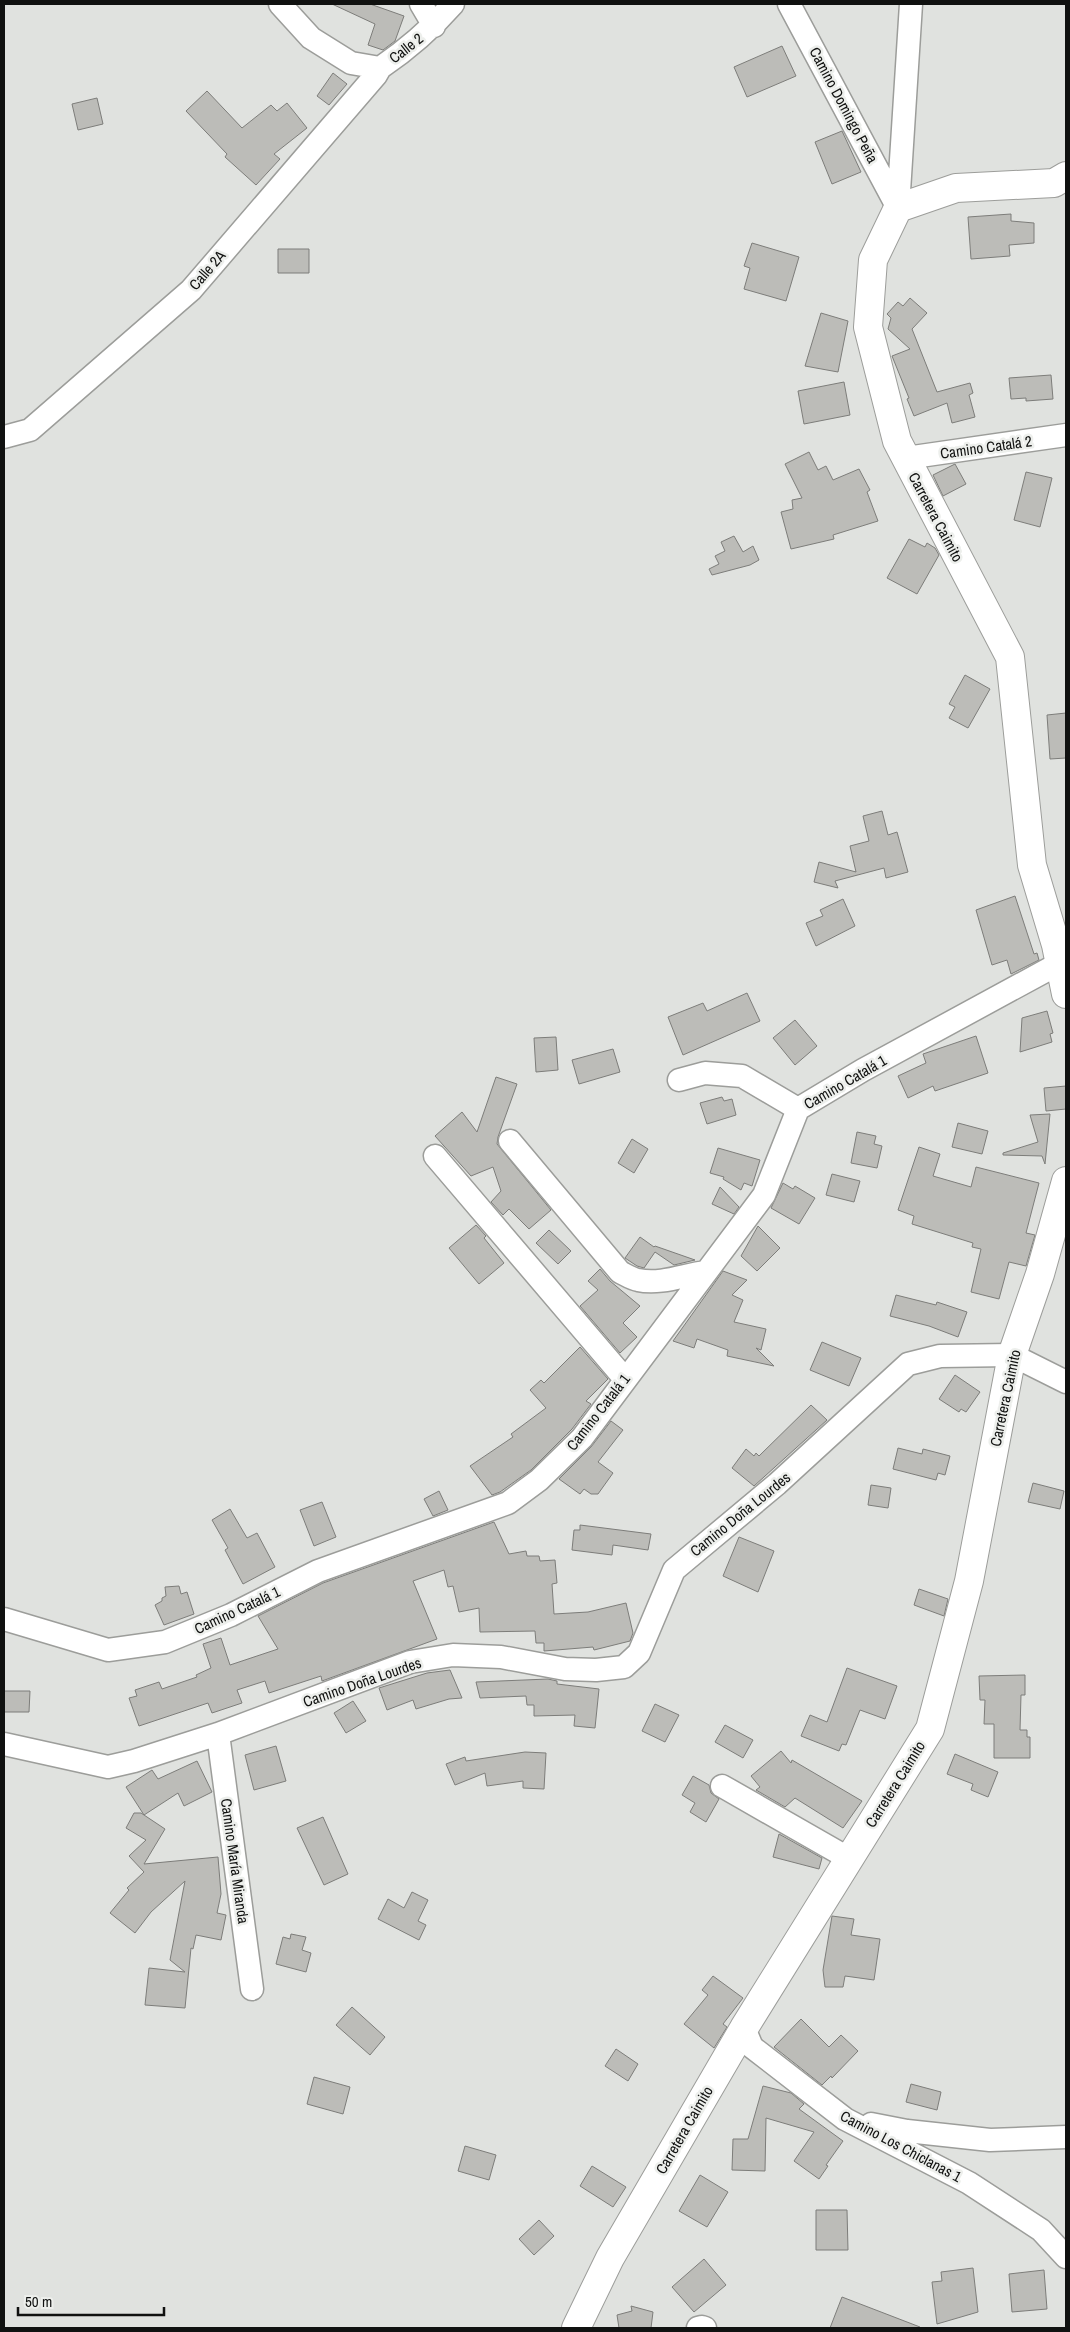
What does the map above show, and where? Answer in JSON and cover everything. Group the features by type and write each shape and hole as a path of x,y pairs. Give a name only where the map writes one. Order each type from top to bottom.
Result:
{"street":[{"name":"Calle 2","path":"280,4 311,38 351,63 380,68 406,50 434,26 453,4"},
{"path":"421,4 434,26"},
{"name":"Camino Domingo Peña","path":"789,4 898,208"},
{"path":"912,4 898,208 956,188 1054,183 1066,176"},
{"name":"Calle 2A","path":"4,437 30,430 191,290 380,68"},
{"name":"Carretera Caimito","path":"898,208 874,260 868,327 897,441 1010,657 1032,865 1060,950 1066,994"},
{"name":"Camino Catalá 2","path":"906,458 1066,434"},
{"name":"Camino Catalá 1","path":"4,1619 108,1650 165,1642 231,1615 318,1571 508,1503 539,1480 582,1438 764,1194 798,1109 1060,950"},
{"path":"678,1080 705,1073 742,1076 798,1109"},
{"path":"510,1141 620,1272 638,1280 664,1280 705,1272"},
{"path":"435,1156 625,1378"},
{"name":"Carretera Caimito","path":"576,2328 610,2258 744,2028 930,1729 969,1581 1012,1356 1040,1274 1066,1181"},
{"name":"Camino Doña Lourdes","path":"4,1744 108,1767 134,1761 218,1734 410,1662 453,1655 501,1657 565,1669 596,1670 624,1667 639,1653 674,1570 777,1484 908,1364 940,1356 1012,1356"},
{"path":"1012,1356 1064,1381"},
{"name":"Camino María Miranda","path":"218,1734 252,1989"},
{"path":"722,1786 848,1858"},
{"name":"Camino Los Chiclanas 1","path":"744,2028 752,2047 845,2119 969,2183 1041,2230 1066,2257"},
{"path":"845,2119 907,2131 990,2140 1066,2137"},
{"path":"698,2328 705,2328"}],"building":[{"path":"332,4 370,4 404,16 395,41 383,50 368,45 375,24"},
{"path":"782,46 796,76 747,97 734,67"},
{"path":"333,73 347,84 329,105 317,96"},
{"path":"207,91 242,128 271,105 277,111 287,103 307,128 274,154 280,159 256,185 225,157 227,154 186,111"},
{"path":"97,98 103,124 78,130 72,104"},
{"path":"842,131 861,172 832,184 815,142"},
{"path":"1011,214 1011,221 1034,223 1034,243 1009,245 1010,256 971,259 968,217"},
{"path":"752,243 799,257 786,301 744,289 750,268 744,266"},
{"path":"278,249 309,249 309,273 278,273"},
{"path":"910,298 927,313 912,329 937,392 970,383 973,393 969,395 975,417 952,423 947,403 914,416 907,399 909,398 892,356 910,349 888,329 891,318 887,314 898,302 903,306"},
{"path":"821,313 848,321 838,372 805,366"},
{"path":"1051,375 1053,399 1026,401 1026,398 1011,399 1009,378"},
{"path":"844,382 850,415 804,424 798,391"},
{"path":"809,452 818,470 826,466 833,480 859,469 870,490 867,492 878,521 833,535 834,539 791,549 781,512 793,509 792,500 802,498 785,464"},
{"path":"955,464 966,484 943,496 933,475"},
{"path":"1026,472 1052,478 1040,527 1014,520"},
{"path":"734,536 743,552 753,546 759,560 750,565 712,575 709,569 719,564 715,556 725,551 721,542"},
{"path":"909,539 925,547 927,543 935,548 939,555 917,594 887,578"},
{"path":"965,675 990,689 968,728 949,718 955,707 949,704"},
{"path":"1066,713 1066,758 1050,759 1047,715"},
{"path":"882,811 888,835 897,832 908,872 886,878 884,868 835,881 838,888 814,882 819,862 856,872 850,846 869,841 863,816"},
{"path":"1015,896 1034,954 1037,953 1039,960 1011,974 1007,960 992,965 976,910"},
{"path":"843,899 855,926 816,946 806,923 823,916 820,910"},
{"path":"747,993 760,1021 683,1055 668,1017 703,1003 707,1011"},
{"path":"1047,1011 1053,1033 1050,1034 1052,1042 1020,1052 1022,1018"},
{"path":"795,1020 817,1046 795,1065 773,1038"},
{"path":"976,1036 988,1073 935,1091 933,1086 908,1098 898,1076 926,1063 923,1054"},
{"path":"556,1037 558,1070 536,1072 534,1038"},
{"path":"613,1049 620,1072 579,1084 572,1060"},
{"path":"496,1077 517,1084 497,1144 551,1210 529,1229 509,1209 503,1215 491,1202 501,1191 493,1167 471,1176 435,1136 462,1112 477,1132"},
{"path":"1066,1086 1066,1109 1046,1111 1044,1088"},
{"path":"722,1097 724,1101 732,1099 736,1115 707,1124 700,1103"},
{"path":"1050,1114 1045,1164 1042,1156 1003,1155 1003,1153 1038,1142 1030,1115"},
{"path":"958,1123 988,1131 982,1154 952,1147"},
{"path":"857,1132 876,1136 874,1144 882,1146 877,1168 851,1163"},
{"path":"632,1139 648,1149 634,1173 618,1163"},
{"path":"919,1147 940,1154 933,1176 971,1187 976,1167 1039,1183 1026,1233 1035,1235 1026,1266 1009,1262 999,1299 971,1292 981,1249 972,1247 973,1243 912,1224 914,1216 898,1210"},
{"path":"718,1148 760,1160 752,1186 744,1183 741,1190 723,1179 724,1177 710,1173"},
{"path":"832,1174 860,1181 854,1202 826,1195"},
{"path":"783,1183 793,1189 795,1186 815,1198 799,1224 771,1208"},
{"path":"720,1187 739,1207 734,1214 712,1204"},
{"path":"476,1225 486,1236 484,1238 504,1263 479,1284 449,1248"},
{"path":"758,1226 780,1248 757,1271 741,1256"},
{"path":"549,1230 571,1251 558,1264 536,1243"},
{"path":"640,1237 654,1247 695,1260 674,1265 655,1252 644,1268 637,1266 625,1258"},
{"path":"600,1269 610,1281 640,1306 623,1323 637,1337 620,1353 580,1306 598,1290 588,1281"},
{"path":"723,1271 747,1280 732,1295 743,1300 734,1322 766,1329 761,1350 756,1348 774,1366 727,1356 728,1350 697,1339 694,1348 673,1341"},
{"path":"896,1295 936,1305 937,1302 967,1312 958,1337 929,1326 890,1316"},
{"path":"822,1342 861,1358 849,1386 810,1370"},
{"path":"580,1347 608,1379 586,1401 591,1404 572,1429 531,1470 500,1492 492,1495 470,1466 513,1437 511,1434 546,1408 530,1390 541,1380 544,1383"},
{"path":"955,1375 980,1392 966,1412 961,1409 959,1412 939,1399"},
{"path":"811,1405 827,1420 754,1486 732,1468 746,1449 754,1456 756,1453 759,1456"},
{"path":"611,1421 623,1430 598,1462 613,1473 598,1494 591,1494 584,1489 580,1494 559,1479 591,1447"},
{"path":"898,1448 922,1454 923,1449 950,1456 945,1475 938,1473 936,1480 893,1469"},
{"path":"1033,1483 1064,1491 1060,1509 1028,1502"},
{"path":"871,1485 891,1488 888,1508 868,1505"},
{"path":"439,1491 448,1510 433,1516 424,1499"},
{"path":"322,1502 336,1537 314,1546 300,1510"},
{"path":"230,1509 247,1538 257,1533 275,1567 243,1584 225,1550 228,1548 212,1520"},
{"path":"494,1522 509,1554 526,1551 527,1556 539,1556 540,1561 555,1560 557,1583 552,1584 554,1614 588,1612 626,1603 633,1633 630,1641 594,1650 593,1647 544,1651 544,1643 536,1643 535,1631 480,1632 479,1608 459,1612 453,1586 448,1587 444,1570 413,1581 437,1639 322,1681 321,1676 269,1693 265,1681 237,1690 242,1703 212,1713 208,1703 139,1726 129,1698 137,1696 135,1690 159,1682 162,1689 197,1677 196,1675 211,1668 203,1644 221,1638 230,1665 278,1649 258,1616 323,1583"},
{"path":"580,1525 651,1534 648,1550 613,1545 612,1555 572,1550 574,1530 580,1530"},
{"path":"739,1537 774,1551 758,1592 723,1576"},
{"path":"179,1586 181,1594 187,1592 194,1614 164,1625 155,1605 166,1596 165,1587"},
{"path":"919,1589 948,1599 944,1616 914,1605"},
{"path":"847,1668 897,1686 885,1719 860,1710 846,1745 842,1744 839,1751 801,1736 810,1715 827,1722"},
{"path":"450,1670 462,1698 449,1699 416,1709 413,1700 387,1710 379,1688 427,1673"},
{"path":"1025,1675 1025,1695 1021,1695 1020,1730 1027,1730 1027,1737 1030,1737 1030,1758 994,1758 994,1724 984,1724 985,1700 980,1700 979,1676"},
{"path":"548,1679 557,1681 557,1684 599,1689 595,1728 574,1726 575,1715 534,1716 534,1705 527,1705 526,1696 480,1698 476,1682"},
{"path":"4,1691 30,1691 29,1712 4,1712"},
{"path":"353,1701 366,1721 346,1733 334,1713"},
{"path":"655,1704 679,1715 665,1742 642,1731"},
{"path":"725,1725 753,1740 743,1758 715,1742"},
{"path":"276,1746 286,1781 254,1790 245,1755"},
{"path":"781,1751 791,1763 792,1760 862,1801 843,1828 795,1798 785,1807 756,1790 760,1787 751,1776"},
{"path":"525,1752 546,1753 544,1789 523,1788 523,1781 487,1786 485,1773 455,1785 446,1764 465,1757 466,1761"},
{"path":"955,1754 998,1772 988,1797 971,1790 973,1784 947,1774"},
{"path":"197,1761 212,1792 184,1806 178,1793 144,1815 126,1787 152,1770 158,1779"},
{"path":"693,1776 709,1785 711,1793 719,1799 706,1822 690,1812 695,1803 682,1795"},
{"path":"134,1813 141,1813 165,1829 144,1864 218,1857 221,1894 217,1913 226,1915 221,1940 196,1935 193,1949 191,1948 185,2008 145,2005 149,1968 185,1972 170,1960 185,1881 151,1912 135,1933 110,1913 129,1890 127,1888 144,1872 129,1856 146,1840 126,1828"},
{"path":"323,1817 348,1874 324,1885 297,1828"},
{"path":"779,1834 822,1858 819,1869 773,1857"},
{"path":"412,1892 428,1900 418,1921 426,1925 419,1940 378,1919 388,1899 404,1908"},
{"path":"832,1916 854,1919 851,1935 880,1939 874,1980 845,1976 843,1987 825,1987 823,1970"},
{"path":"291,1934 306,1937 302,1950 311,1953 306,1972 276,1964 283,1937 290,1939"},
{"path":"713,1976 743,1998 723,2024 727,2027 714,2048 684,2024 708,1995 702,1990"},
{"path":"352,2007 385,2037 370,2055 336,2025"},
{"path":"801,2019 829,2047 841,2035 858,2051 832,2078 831,2076 822,2085 774,2047"},
{"path":"616,2049 638,2064 628,2081 605,2066"},
{"path":"314,2077 350,2087 343,2114 307,2104"},
{"path":"911,2084 941,2092 937,2110 906,2102"},
{"path":"763,2086 791,2093 804,2104 799,2109 843,2141 826,2165 828,2166 819,2179 794,2161 814,2132 766,2118 765,2171 732,2170 733,2139 748,2139"},
{"path":"465,2146 496,2155 489,2180 458,2171"},
{"path":"592,2166 626,2187 613,2207 580,2186"},
{"path":"700,2175 728,2192 707,2227 679,2211"},
{"path":"816,2210 847,2210 848,2250 816,2250"},
{"path":"539,2220 554,2236 534,2255 519,2239"},
{"path":"704,2259 726,2285 694,2312 672,2287"},
{"path":"973,2268 978,2312 937,2324 932,2282 942,2281 941,2272"},
{"path":"1044,2270 1047,2309 1012,2312 1009,2274"},
{"path":"842,2297 920,2327 920,2328 830,2328"},
{"path":"631,2306 653,2312 651,2328 619,2328 617,2315 632,2311"}]}
